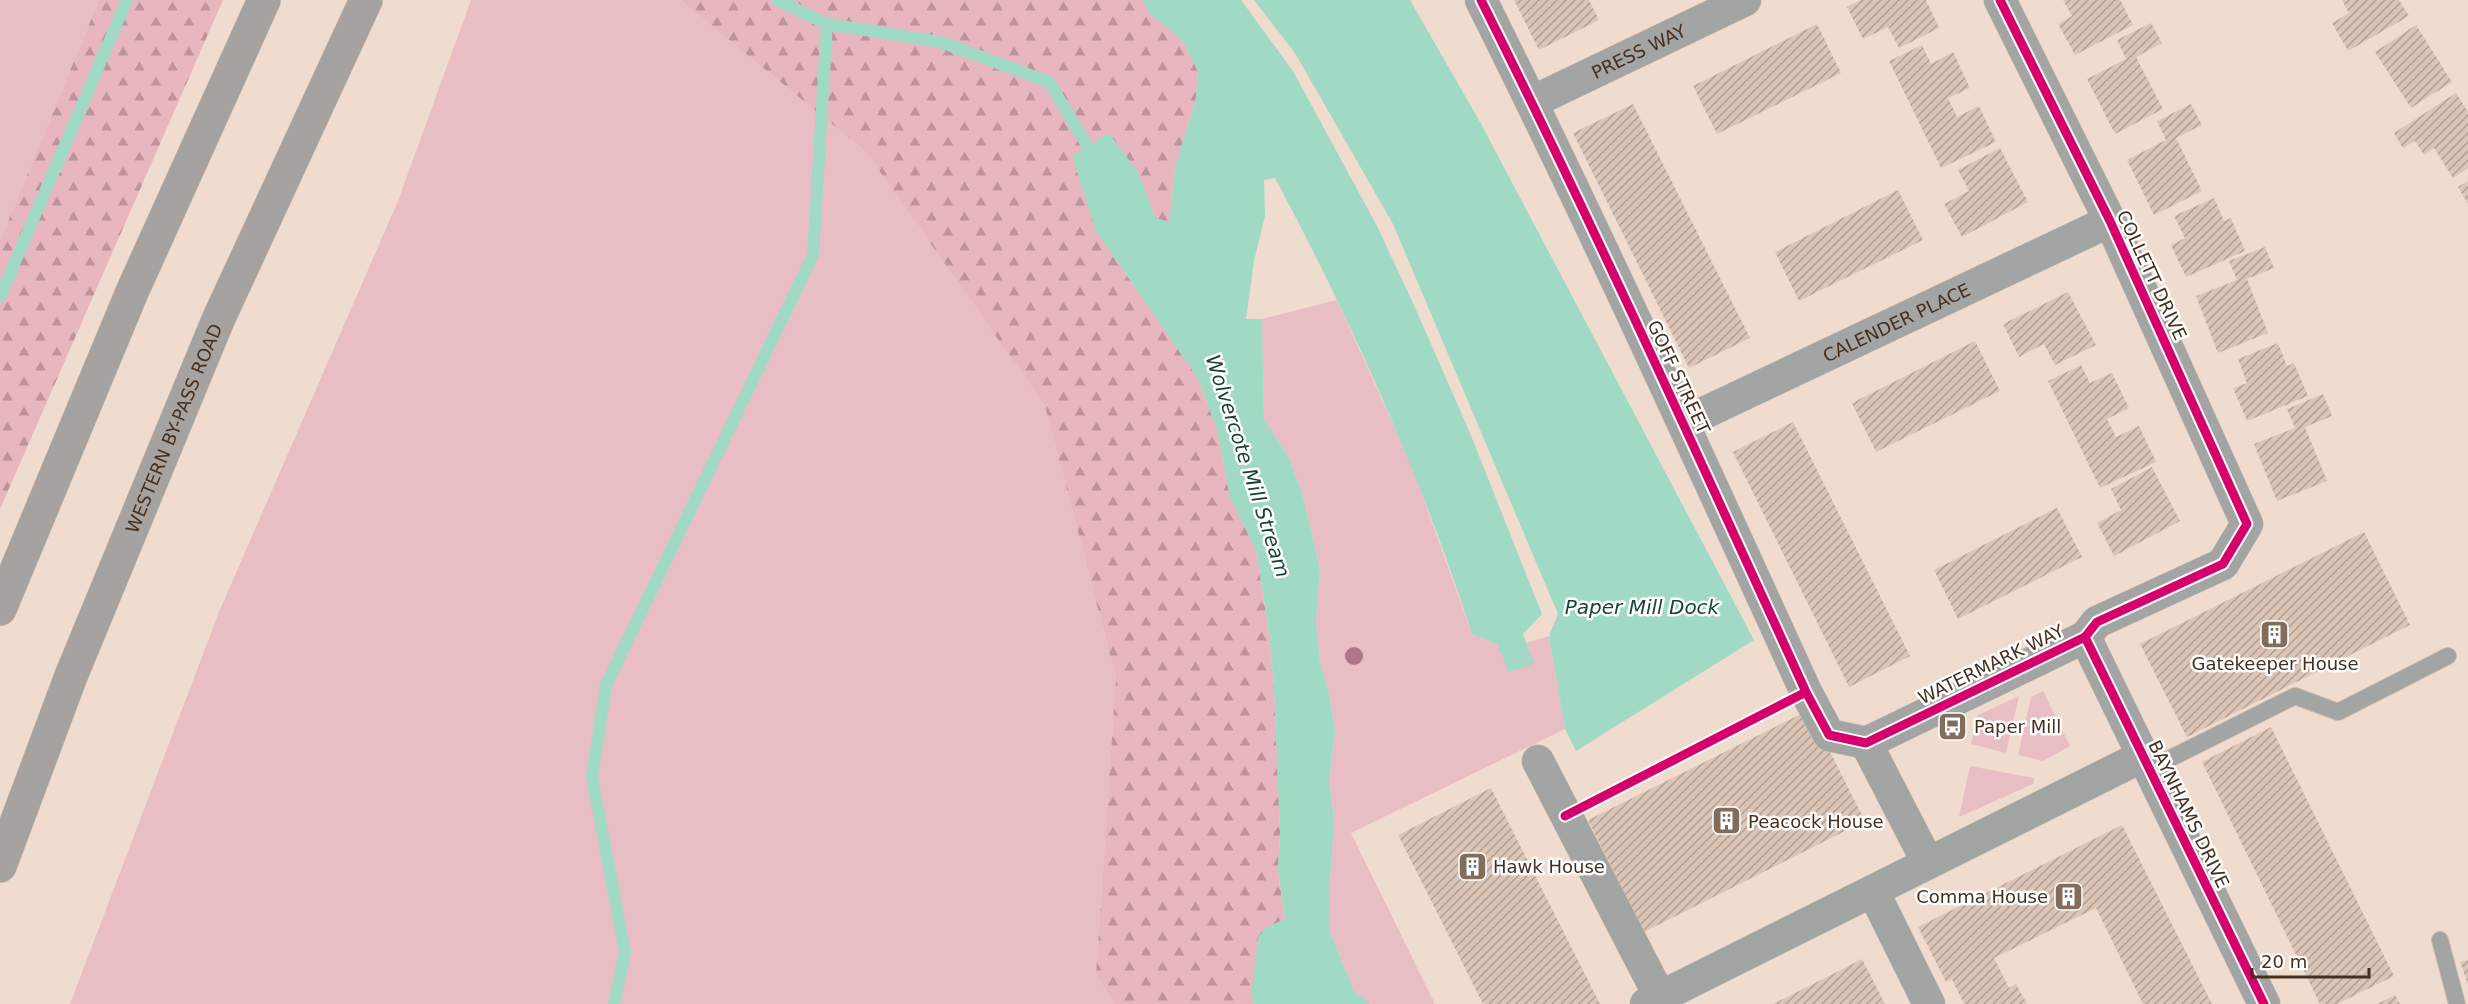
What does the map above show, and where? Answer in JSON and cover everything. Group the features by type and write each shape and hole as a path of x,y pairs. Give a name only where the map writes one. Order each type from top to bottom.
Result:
{"highway":[{"path":"0,609 132,292 264,0"},
{"name":"WESTERN BY-PASS ROAD","path":"0,866 71,676 218,320 366,0"}],"street":[{"name":"GOFF STREET","path":"1481,0 1532,102 1683,423 1806,692 1829,735 1866,743"},
{"name":"PRESS WAY","path":"1532,102 1746,0"},
{"name":"COLLETT DRIVE","path":"2000,0 2110,221 2247,524 2223,564"},
{"name":"CALENDER PLACE","path":"1683,423 2110,221"},
{"name":"WATERMARK WAY","path":"1866,743 2085,638 2097,622 2223,564"},
{"name":"BAYNHAMS DRIVE","path":"2085,638 2264,1004"},
{"path":"1866,743 1928,864"},
{"name":"BAYNHAMS DRIVE","path":"1538,760 1653,1001 1928,864 2146,763"},
{"path":"1873,891 1929,1004"}],"lane":[{"path":"2146,763 2295,696 2338,712 2448,656"},
{"path":"2440,940 2457,1004"}],"shaded area":[{"path":"0,0 99,0 0,241"},
{"path":"471,0 680,0 866,152 1045,406 1116,678 1096,973 1114,1004 70,1004 219,612 398,201"},
{"path":"1337,300 1411,464 1472,634 1497,644 1533,664 1526,643 1549,636 1565,729 1351,833 1435,1004 1371,1004 1354,991 1330,932 1334,819 1329,781 1335,731 1329,693 1320,662 1316,620 1320,569 1302,493 1288,456 1264,419 1262,319"},
{"path":"2043,691 2070,746 2043,761 2018,755 2031,697"},
{"path":"2019,696 2006,753 1971,744 1978,715"},
{"path":"1970,766 2034,778 2033,784 1959,817"}],"green space":[{"path":"99,0 223,0 0,509 0,241"},
{"path":"680,0 1143,0 1151,15 1182,40 1198,71 1196,98 1175,168 1169,224 1155,217 1138,172 1126,158 1096,231 1198,378 1217,430 1230,497 1256,550 1268,625 1274,687 1280,832 1278,871 1285,920 1265,928 1251,998 1255,1004 1114,1004 1096,973 1116,678 1045,406 866,152"}],"water":[{"name":"Wolvercote Mill Stream","path":"1143,0 1241,0 1293,71 1377,226 1413,303 1470,433 1542,614 1523,634 1534,664 1509,672 1497,644 1472,634 1431,517 1358,345 1275,178 1264,180 1265,216 1254,261 1246,319 1262,319 1264,419 1288,456 1302,493 1320,569 1316,620 1320,662 1329,693 1335,731 1329,781 1334,819 1330,932 1354,991 1371,1004 1255,1004 1251,998 1258,938 1265,928 1285,919 1278,871 1280,832 1274,687 1268,625 1256,550 1230,497 1217,430 1198,378 1096,231 1072,156 1109,133 1138,172 1155,217 1169,223 1175,168 1196,98 1198,71 1182,40 1151,15"},
{"name":"Paper Mill Dock","path":"1254,0 1410,0 1480,122 1754,640 1576,751 1565,729 1549,636 1558,614 1393,224 1295,53"}],"building":[{"path":"1514,0 1589,0 1599,20 1539,50"},
{"path":"1861,0 1926,0 1939,28 1899,48 1888,27 1863,39 1847,7"},
{"path":"2063,0 2120,0 2133,25 2075,55 2058,24 2072,16"},
{"path":"2342,0 2399,0 2409,16 2348,51 2332,23 2349,13"},
{"path":"2151,23 2162,43 2136,57 2163,109 2115,134 2087,79 2126,59 2117,40"},
{"path":"1817,24 1841,73 1717,134 1693,86"},
{"path":"2416,25 2452,82 2411,108 2375,52"},
{"path":"1922,45 1931,64 1953,52 1970,88 1948,98 1957,117 1979,106 1996,142 1941,168 1889,61"},
{"path":"2456,93 2468,112 2468,168 2453,178 2434,148 2424,155 2415,141 2403,148 2394,133"},
{"path":"1633,104 1750,338 1689,368 1573,133"},
{"path":"2191,104 2202,125 2176,138 2202,191 2154,215 2127,160 2166,140 2157,121"},
{"path":"2000,148 2028,202 1962,237 1944,204 1969,191 1958,170"},
{"path":"2468,181 2468,204 2458,187"},
{"path":"1898,190 1923,240 1799,301 1775,252"},
{"path":"2214,198 2224,221 2231,218 2245,251 2186,277 2171,245 2185,238 2174,216"},
{"path":"2265,247 2274,268 2247,279 2268,333 2218,353 2196,296 2237,280 2229,261"},
{"path":"2068,292 2096,345 2055,365 2044,344 2019,357 2003,324"},
{"path":"1975,341 2000,391 1876,452 1852,403"},
{"path":"2278,343 2287,366 2294,363 2308,396 2247,421 2233,388 2247,383 2238,359"},
{"path":"2081,365 2090,383 2112,373 2129,408 2107,419 2116,437 2139,426 2156,462 2100,488 2048,381"},
{"path":"2323,394 2332,416 2305,427 2327,481 2277,501 2254,444 2295,428 2287,409"},
{"path":"1793,422 1910,656 1849,687 1733,452"},
{"path":"2152,467 2180,521 2114,556 2097,523 2121,510 2111,489"},
{"path":"2057,508 2082,557 1958,619 1934,570"},
{"name":"Gatekeeper House","path":"2364,532 2410,625 2187,737 2140,644"},
{"name":"Peacock House","path":"1809,710 1865,821 1644,932 1588,820"},
{"path":"2271,727 2394,976 2337,1004 2320,1004 2202,762"},
{"name":"Hawk House","path":"1491,788 1600,1004 1483,1004 1398,835"},
{"name":"Comma House","path":"2122,825 2212,1004 2143,1004 2096,908 1994,958 2009,988 2016,984 2027,1004 1964,1004 1952,979 1946,982 1918,927"},
{"path":"1862,959 1885,1004 1773,1004 1833,974"},
{"path":"2468,960 2468,984 2460,962"},
{"path":"2395,995 2400,1004 2377,1004"}],"waterway":[{"path":"0,297 127,0"},
{"path":"777,0 827,24 941,42 1049,82 1096,160"},
{"path":"614,1004 625,952 592,777 606,685 813,255 827,24"}],"cycle path":[{"path":"1481,0 1606,258 1806,692 1829,735 1866,743 2085,637 2097,622 2223,564 2247,524 2110,221 2000,0"},
{"path":"2085,637 2264,1004"},
{"path":"1565,816 1806,692"}],"place":[{"name":"Gatekeeper House","path":"2275,634"},
{"name":"Paper Mill","path":"1953,726"},
{"name":"Peacock House","path":"1727,821"},
{"name":"Hawk House","path":"1472,866"},
{"name":"Comma House","path":"2069,896"}]}
